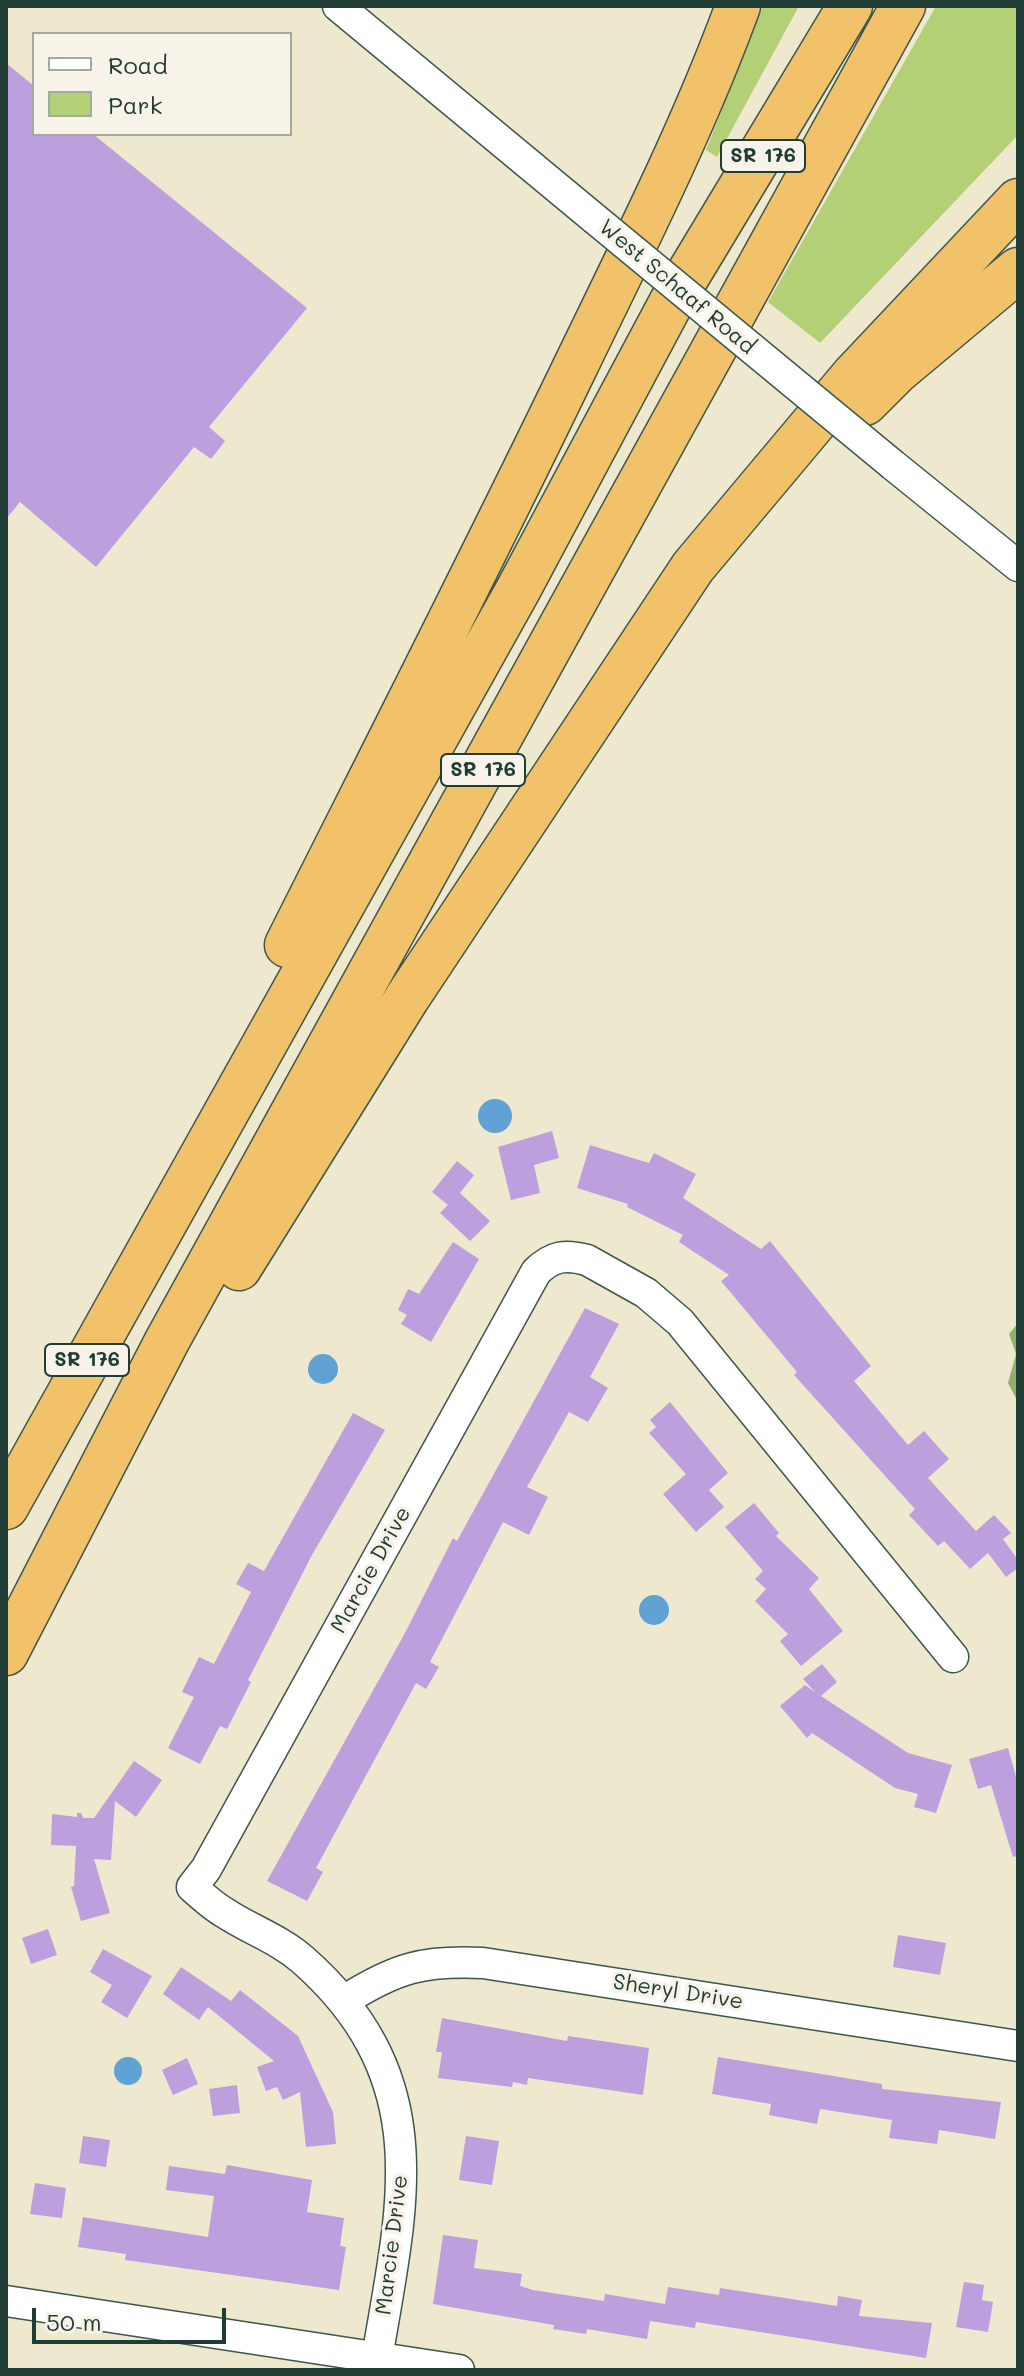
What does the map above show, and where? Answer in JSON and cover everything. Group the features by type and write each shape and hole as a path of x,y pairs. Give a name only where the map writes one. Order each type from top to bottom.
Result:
{"highway":[{"path":"166,1213 226,1066 481,562 614,288 691,124 738,6"},
{"path":"671,303 716,200 817,6"},
{"name":"SR 176","path":"6,1507 166,1213 458,697 671,303 850,6"},
{"name":"SR 176","path":"6,1653 167,1341 903,6"},
{"path":"68,1536 407,998 693,567 854,375 1018,201"},
{"path":"594,715 682,605 808,458 897,371 1018,270"}],"street":[{"name":"West Schaaf Road","path":"338,6 1018,566"},
{"name":"Marcie Drive","path":"376,2364 400,2210 403,2147 389,2081 370,2040 345,2000 285,1945 224,1913 192,1887 206,1869 525,1288 547,1261 560,1256 587,1260 665,1306 953,1657"},
{"name":"Sheryl Drive","path":"345,2000 387,1974 417,1964 483,1963 1018,2046"},
{"path":"6,2301 376,2364 459,2370"}],"green space":[{"path":"763,6 799,6 717,157 706,150"},
{"path":"936,6 1018,6 1018,135 820,343 768,302"},
{"path":"1018,1323 1018,1402 1008,1383 1016,1354 1009,1334"}],"water":[{"path":"495,1099 507,1104 512,1116 507,1128 495,1133 483,1128 478,1116 483,1104"},
{"path":"323,1354 334,1358 338,1369 334,1380 323,1384 312,1380 308,1369 312,1358"},
{"path":"654,1595 665,1599 669,1610 665,1621 654,1625 643,1621 639,1610 643,1599"},
{"path":"128,2057 138,2061 142,2071 138,2081 128,2085 118,2081 114,2071 118,2061"}],"building":[{"path":"6,63 32,84 32,136 95,136 307,308 209,427 225,441 211,459 194,447 96,567 20,502 6,519"},
{"path":"552,1131 559,1158 534,1165 540,1193 511,1200 498,1147"},
{"path":"590,1145 649,1163 654,1153 696,1174 683,1198 761,1249 770,1241 871,1366 854,1381 908,1445 924,1431 949,1459 928,1478 976,1531 994,1515 1011,1533 1003,1539 1018,1560 1018,1568 1006,1577 988,1553 970,1569 944,1541 938,1546 909,1515 915,1509 794,1375 797,1372 721,1281 729,1275 679,1242 683,1235 627,1207 628,1204 577,1188"},
{"path":"457,1161 474,1175 460,1193 490,1221 470,1241 440,1213 448,1205 432,1192"},
{"path":"453,1242 479,1259 431,1342 401,1324 407,1315 398,1310 408,1289 419,1294"},
{"path":"585,1308 619,1324 590,1377 608,1388 588,1422 569,1412 527,1487 548,1497 529,1535 503,1522 430,1662 439,1667 426,1689 416,1683 316,1868 323,1872 307,1901 267,1881 405,1633 453,1538 457,1541"},
{"path":"670,1402 728,1473 709,1490 724,1507 696,1532 663,1494 686,1474 649,1433 656,1427 650,1420"},
{"path":"353,1413 385,1430 312,1555 248,1680 251,1682 227,1729 220,1726 200,1764 168,1748 194,1697 182,1692 199,1657 214,1664 251,1592 236,1584 248,1563 264,1571"},
{"path":"754,1503 779,1533 776,1536 819,1578 809,1589 843,1631 801,1666 780,1641 788,1634 755,1601 766,1589 755,1579 763,1571 725,1527"},
{"path":"822,1664 837,1682 821,1696 908,1753 952,1765 936,1813 914,1807 918,1794 895,1788 812,1733 807,1738 780,1706 805,1685 815,1692 803,1679"},
{"path":"1008,1748 1018,1784 1018,1856 1013,1857 991,1785 978,1789 969,1759"},
{"path":"134,1761 162,1780 136,1817 115,1801 111,1860 94,1859 110,1913 81,1921 71,1887 74,1886 76,1846 51,1845 52,1814 77,1817 77,1813 81,1813 83,1818 94,1818"},
{"path":"48,1929 57,1955 31,1964 22,1938"},
{"path":"898,1935 946,1943 940,1975 893,1967"},
{"path":"103,1949 152,1976 127,2018 101,2002 112,1985 90,1972"},
{"path":"181,1967 231,2001 240,1990 298,2036 333,2112 336,2144 306,2147 300,2092 283,2100 277,2087 266,2091 257,2067 274,2061 208,2007 199,2020 163,1994"},
{"path":"442,2018 567,2041 568,2036 649,2048 643,2095 528,2078 527,2085 513,2082 512,2087 438,2078 442,2052 436,2052"},
{"path":"718,2057 882,2084 882,2089 1001,2102 995,2139 939,2130 937,2144 889,2138 892,2120 820,2109 817,2124 769,2115 771,2104 712,2094"},
{"path":"187,2058 198,2084 173,2095 162,2070"},
{"path":"237,2085 240,2113 213,2116 209,2089"},
{"path":"83,2136 110,2140 106,2167 79,2163"},
{"path":"466,2136 499,2141 492,2185 459,2180"},
{"path":"227,2165 312,2180 307,2212 344,2218 340,2246 346,2247 339,2290 125,2260 126,2254 78,2247 83,2217 208,2237 214,2196 166,2190 169,2166 225,2174"},
{"path":"35,2183 66,2188 62,2218 30,2214"},
{"path":"443,2235 478,2240 474,2268 522,2274 520,2286 533,2290 604,2301 605,2294 665,2304 668,2287 719,2295 720,2288 837,2306 838,2296 862,2300 859,2316 932,2323 926,2358 696,2322 695,2328 650,2321 647,2339 587,2329 586,2334 553,2329 554,2325 433,2304"},
{"path":"964,2282 984,2285 982,2300 993,2302 988,2332 956,2327"}]}
